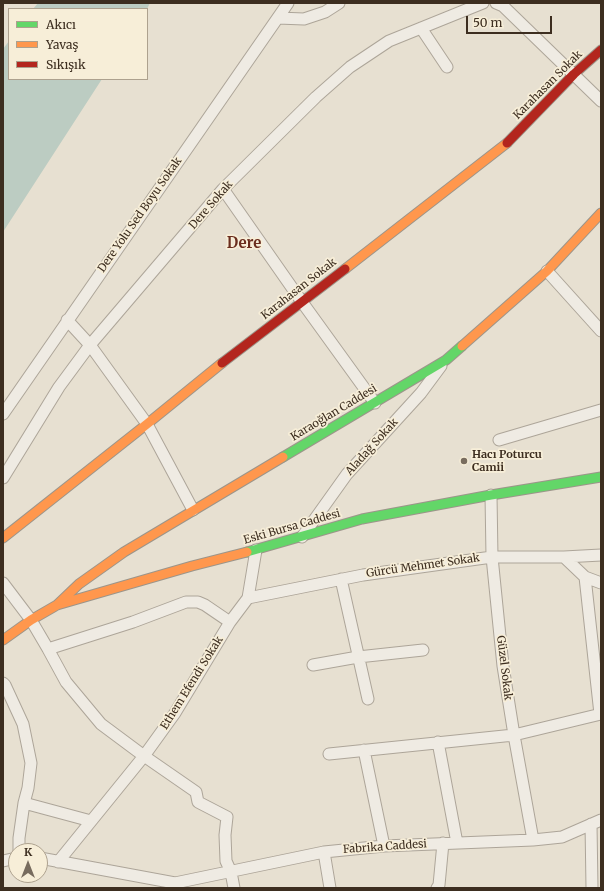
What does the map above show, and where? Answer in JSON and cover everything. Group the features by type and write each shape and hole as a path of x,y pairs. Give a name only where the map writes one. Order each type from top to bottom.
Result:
{"street":[{"name":"Dere Yolu Sed Boyu Sokak","path":"3,414 288,3"},
{"path":"278,18 304,20 325,12 339,3"},
{"name":"Dere Sokak","path":"3,478 59,387 90,345 223,189 316,97 350,67 389,41 483,3"},
{"path":"496,3 503,6 601,101"},
{"path":"422,28 447,67"},
{"name":"Karahasan Sokak","path":"3,538 218,366 508,142 574,74 601,50"},
{"path":"223,189 302,302 375,402"},
{"name":"Karaoğlan Caddesi","path":"57,605 79,584 124,552 446,360 547,271 601,213"},
{"path":"547,271 601,330"},
{"path":"67,320 90,345 147,424 193,510"},
{"name":"Aladağ Sokak","path":"302,537 347,474 421,393 446,360"},
{"path":"499,440 601,410"},
{"name":"Eski Bursa Caddesi","path":"3,640 30,620 57,605 192,566 256,550 362,520 491,495 601,477"},
{"name":"Güzel Sokak","path":"491,495 492,557 503,666 533,840"},
{"name":"Ethem Efendi Sokak","path":"58,862 144,756 175,714 230,622 248,598 256,550"},
{"name":"Gürcü Mehmet Sokak","path":"248,598 362,575 492,557 564,557 601,555"},
{"path":"564,557 585,577 601,584"},
{"path":"329,754 514,735 600,714 585,577"},
{"path":"341,579 368,699"},
{"path":"3,583 30,620 66,682 101,724 196,792 198,802 227,817 225,835 226,861 231,872 234,888"},
{"path":"48,649 133,622 186,602 198,602 205,605 230,622"},
{"path":"313,665 358,656 423,650"},
{"path":"3,683 5,684 23,724 31,763 19,843"},
{"path":"438,742 457,843"},
{"path":"364,750 384,846"},
{"path":"24,803 91,821"},
{"path":"592,888 596,822"},
{"name":"Fabrika Caddesi","path":"174,886 324,852 384,846 533,840 562,837 596,822"},
{"path":"437,888 439,885 443,843"},
{"path":"324,852 330,888"},
{"path":"48,860 174,886"}],"shaded area":[{"path":"38,3 150,3 148,8 34,8"},
{"path":"8,42 8,80 101,80 3,232 3,49"}],"traffic: fast":[{"path":"283,457 446,360 462,346"},
{"path":"247,552 362,519 491,495 601,477"}],"traffic: slow":[{"path":"345,269 507,143"},
{"path":"462,346 547,271 601,213"},
{"path":"3,538 222,363"},
{"path":"57,605 79,584 124,552 283,457"},
{"path":"3,640 31,620 57,605 192,566 247,552"}],"traffic: jam":[{"path":"507,143 574,74 601,50"},
{"path":"222,363 345,269"}],"place":[{"name":"Hacı Poturcu Camii","path":"464,461"}],"district":[{"name":"Dere","path":"244,244"}]}
